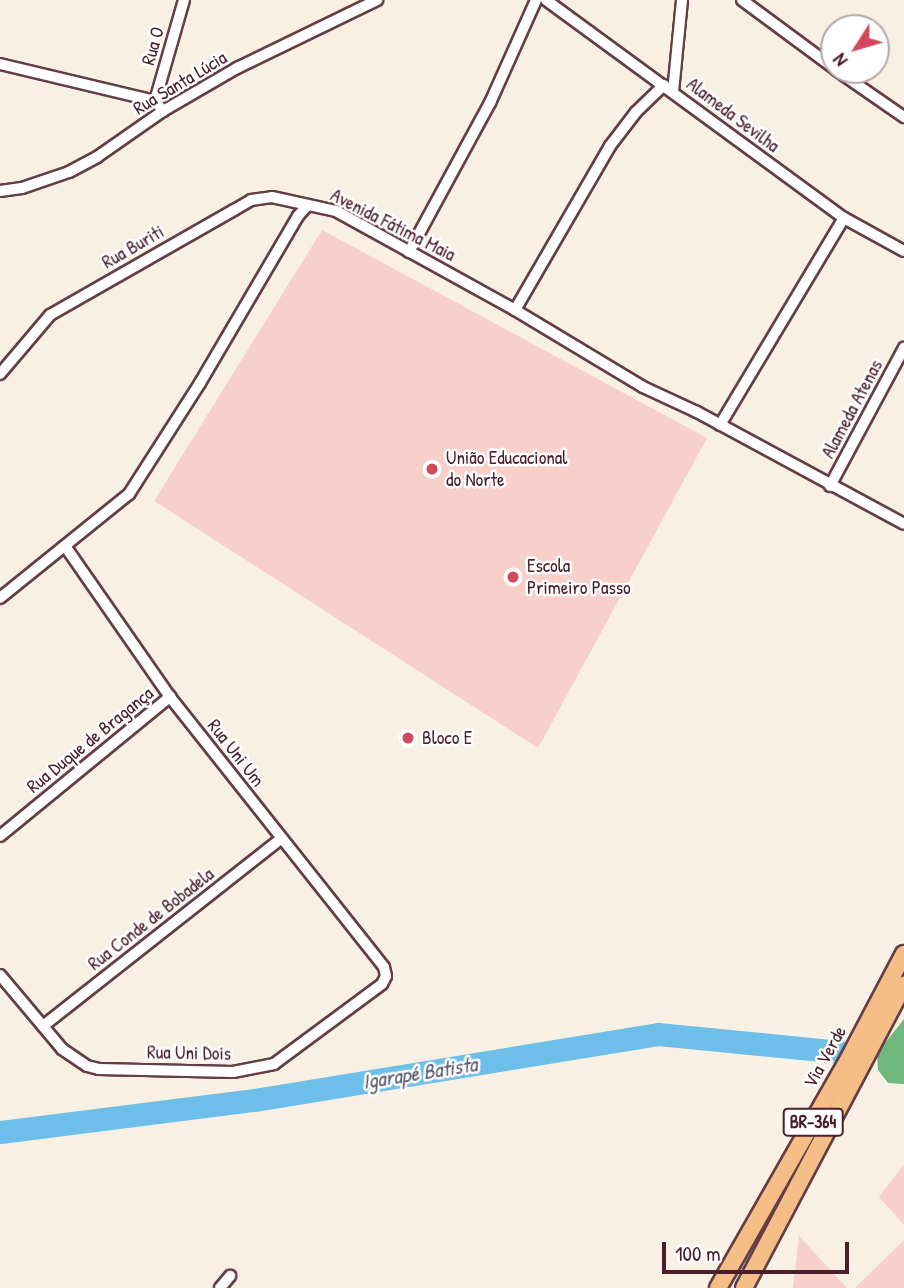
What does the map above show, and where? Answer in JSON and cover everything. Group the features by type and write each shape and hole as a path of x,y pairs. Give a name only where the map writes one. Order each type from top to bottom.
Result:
{"main road":[{"name":"Via Verde","path":"718,1288 848,1060 904,954"},
{"name":"Via Verde","path":"744,1288 904,985"}],"street":[{"name":"Rua O","path":"155,101 184,0"},
{"name":"Rua Santa Lúcia","path":"0,191 22,188 69,172 97,157 163,111 237,68 377,0"},
{"path":"409,252 484,114 536,0"},
{"name":"Alameda Sevilha","path":"546,0 559,5 844,218 904,251"},
{"path":"515,310 610,146 636,111 669,88 682,0"},
{"path":"742,0 820,58"},
{"path":"0,64 155,101 163,111"},
{"path":"857,84 904,117"},
{"name":"Rua Buriti","path":"0,374 50,315 251,200 272,197 307,206"},
{"name":"Avenida Fátima Maia","path":"0,598 129,494 144,474 298,215 307,206 320,205 336,211 515,310 643,387 720,425 904,524"},
{"path":"720,425 844,218"},
{"name":"Alameda Atenas","path":"830,486 904,348"},
{"name":"Rua Uni Um","path":"65,546 170,697 384,967 386,976"},
{"name":"Rua Duque de Bragança","path":"0,836 170,697"},
{"name":"Rua Conde de Bobadela","path":"43,1026 281,839"},
{"name":"Rua Uni Dois","path":"0,975 73,1059 99,1069 233,1072 274,1064 382,984 386,976"},
{"path":"219,1288 230,1276"}],"shaded area":[{"name":"União Educacional do Norte","path":"322,230 707,438 538,748 154,501"},
{"path":"904,1164 904,1225 879,1197"},
{"path":"799,1236 847,1288 793,1288"},
{"path":"904,1240 904,1288 855,1288"}],"green space":[{"path":"904,1019 904,1084 888,1083 878,1070 877,1053"}],"waterway":[{"name":"Igarapé Batista","path":"0,1132 255,1100 658,1034 840,1052"}],"place":[{"name":"União Educacional do Norte","path":"432,469"},
{"name":"Escola Primeiro Passo","path":"513,577"},
{"name":"Bloco E","path":"408,738"}]}
